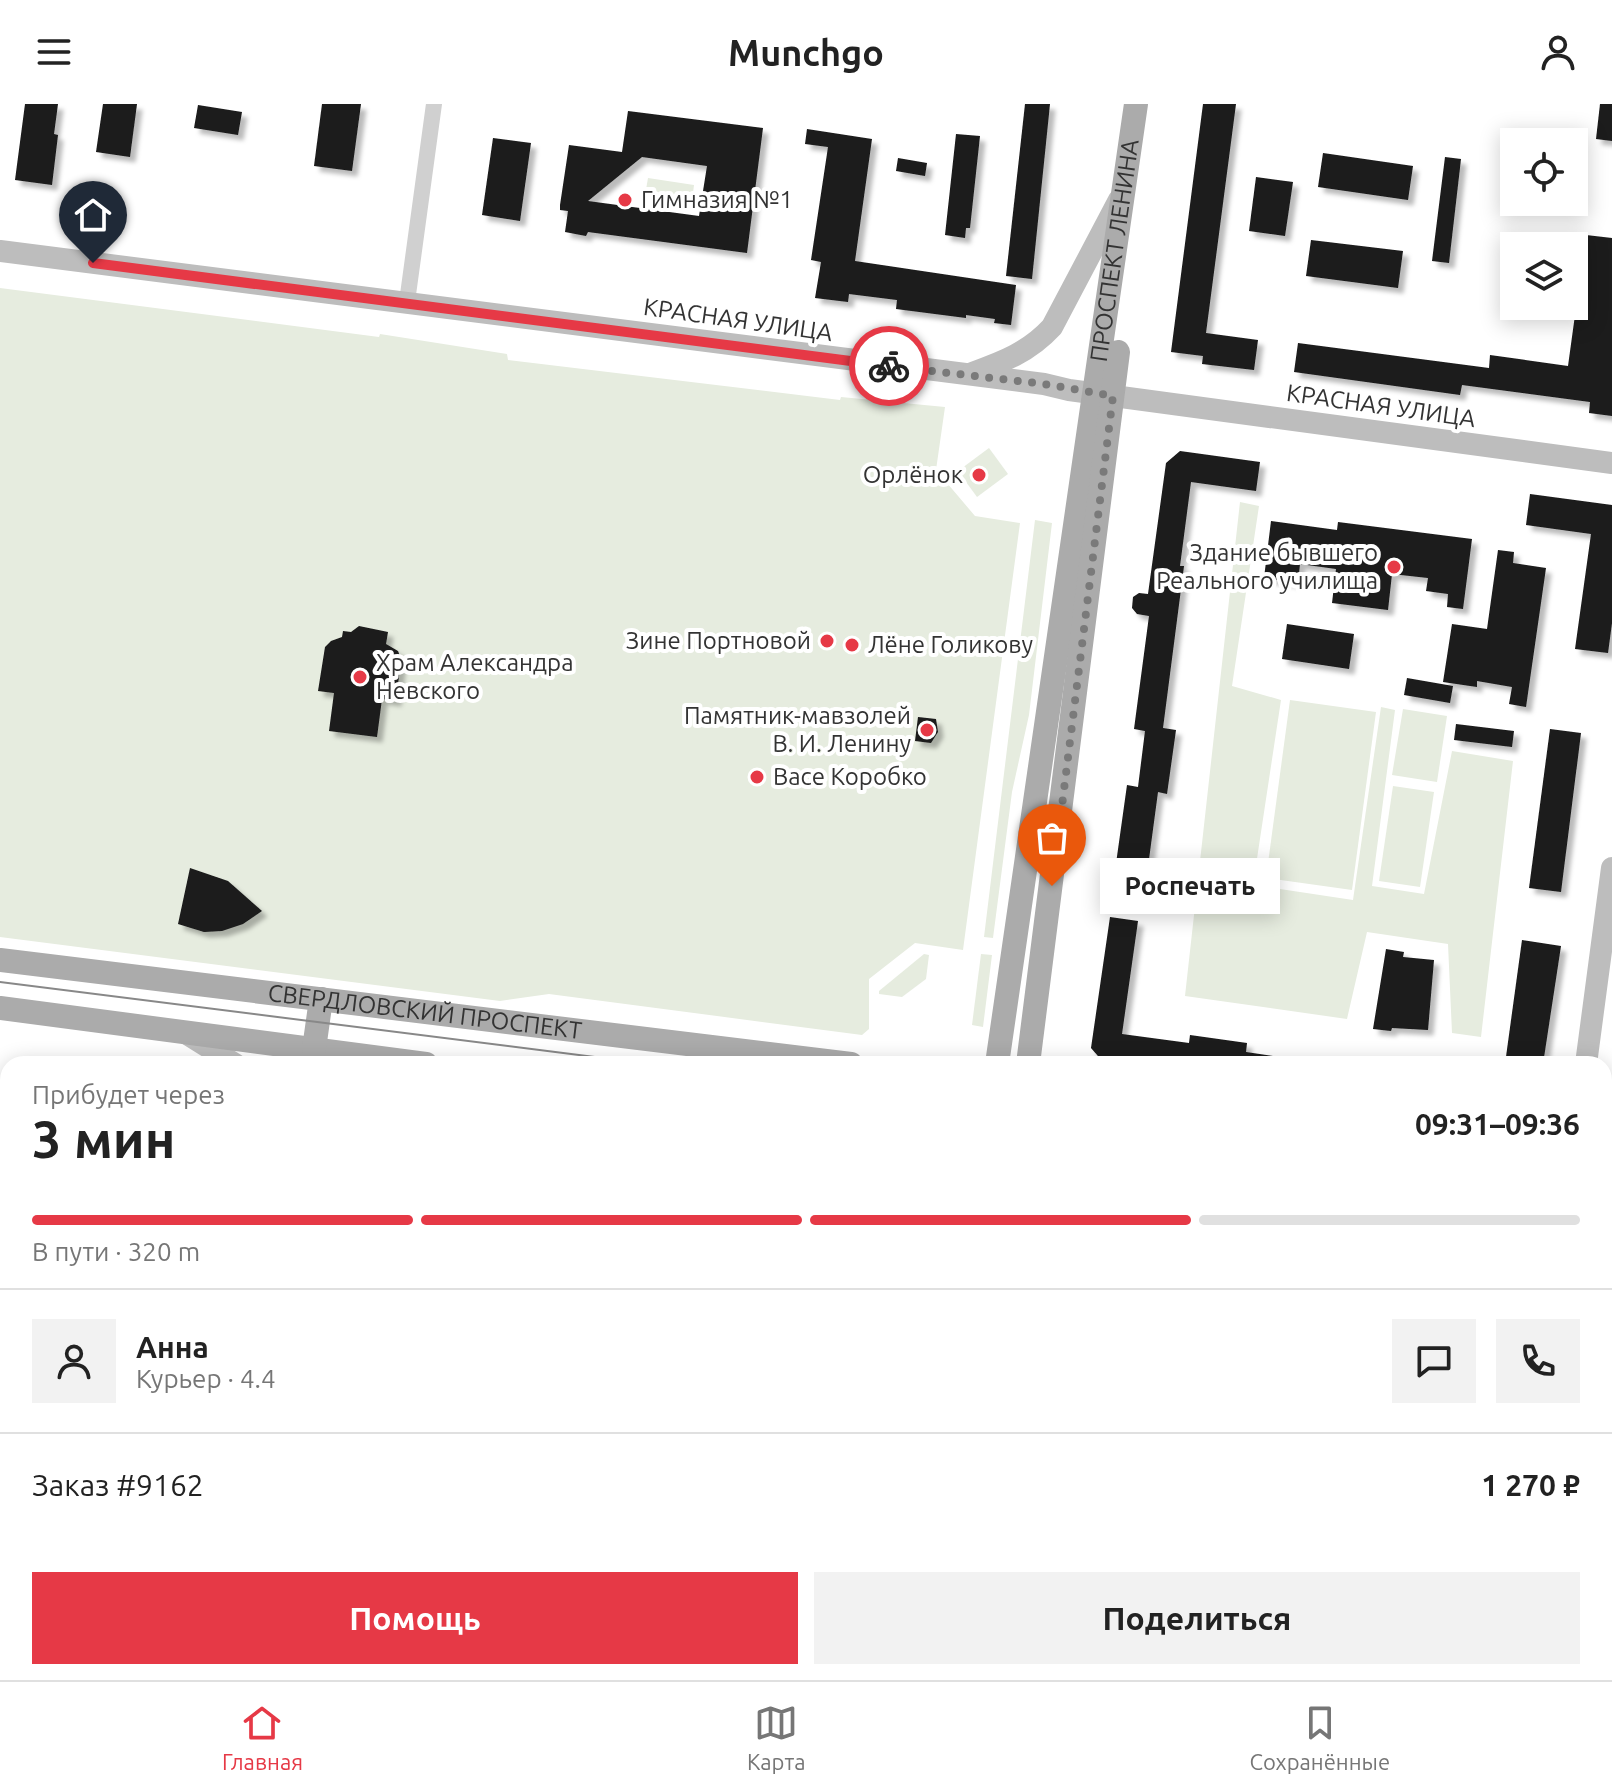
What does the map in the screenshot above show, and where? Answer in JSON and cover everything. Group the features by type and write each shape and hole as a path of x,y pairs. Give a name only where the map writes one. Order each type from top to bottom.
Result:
{"main road":[{"name":"ПРОСПЕКТ ЛЕНИНА","path":"1029,1056 1136,104"},
{"name":"ПРОСПЕКТ ЛЕНИНА","path":"998,1056 1151,104"},
{"path":"966,376 1010,360 1036,344 1052,327 1125,188"},
{"name":"КРАСНАЯ УЛИЦА","path":"0,251 1044,384 1105,395 1612,463"},
{"path":"1587,1056 1612,868"},
{"name":"СВЕРДЛОВСКИЙ ПРОСПЕКТ","path":"0,960 786,1056"},
{"path":"0,1008 187,1034 313,1056 321,999"},
{"path":"187,1034 222,1056"}],"street":[{"path":"407,302 434,104"}],"shaded area":[{"path":"648,178 694,185 691,208 644,201"},
{"path":"0,288 379,337 380,334 507,354 508,360 840,400 841,397 945,407 936,470 975,516 1020,523 963,950 915,943 869,979 869,1029 862,1035 549,994 500,1001 0,937"},
{"path":"989,448 1008,474 977,497 958,471"},
{"path":"1240,502 1259,506 1232,686 1281,700 1253,885 1353,900 1381,707 1395,710 1372,886 1424,894 1452,751 1513,761 1481,1037 1452,1033 1448,944 1367,932 1347,1019 1185,996"},
{"path":"1035,520 1052,523 1029,715 1012,792 993,938 984,937"},
{"path":"1290,700 1376,712 1352,890 1266,878"},
{"path":"1403,709 1447,716 1437,782 1392,775"},
{"path":"1393,786 1434,792 1420,887 1379,881"},
{"path":"924,954 929,955 926,979 902,997 879,994 879,991"},
{"path":"981,954 992,955 983,1027 972,1025"}],"building":[{"path":"25,104 58,104 52,185 15,180"},
{"path":"103,104 137,104 130,157 96,152"},
{"path":"322,104 361,104 352,171 314,166"},
{"path":"1025,104 1050,104 1032,279 1006,276"},
{"path":"1203,104 1236,104 1206,333 1258,340 1254,370 1202,364 1203,356 1171,352"},
{"path":"1600,104 1612,104 1612,141 1596,139"},
{"path":"198,105 242,112 238,135 194,128"},
{"path":"628,111 763,128 747,253 588,232 586,236 565,232 568,211 560,210 560,205 569,145 622,152","holes":["642,157 707,166 699,216 588,201"]},
{"path":"807,129 872,139 855,261 1016,285 1011,325 994,323 995,319 896,309 897,300 849,294 848,302 815,298 821,262 811,260 828,147 805,144"},
{"path":"956,134 980,136 970,228 966,228 965,238 945,235"},
{"path":"493,138 531,143 520,221 482,215"},
{"path":"1323,153 1413,166 1408,200 1318,187"},
{"path":"1445,157 1461,159 1449,263 1432,261"},
{"path":"898,158 927,163 925,176 896,171"},
{"path":"1256,177 1293,182 1285,236 1249,231"},
{"path":"1588,235 1612,238 1612,416 1589,413 1590,402 1462,385 1460,395 1294,372 1298,343 1489,368 1490,355 1568,366 1574,320 1588,320"},
{"path":"1311,240 1403,251 1398,288 1306,276"},
{"path":"1180,451 1260,462 1256,491 1191,482 1180,566 1184,566 1163,728 1176,730 1167,794 1158,792 1145,889 1113,885 1127,785 1138,787 1145,731 1134,729 1149,616 1137,614 1132,608 1133,597 1139,593 1148,594 1166,463"},
{"path":"1530,494 1612,505 1612,623 1608,653 1575,649 1591,534 1526,525"},
{"name":"Здание бывшего Реального училища","path":"1271,521 1337,530 1338,522 1472,539 1463,609 1447,607 1448,594 1426,591 1428,578 1392,574 1388,610 1332,603 1336,569 1300,564 1298,583 1264,578"},
{"path":"1498,550 1514,552 1513,563 1546,568 1526,707 1509,704 1512,687 1477,681 1477,687 1443,682 1452,624 1487,629"},
{"path":"1287,624 1354,634 1349,669 1282,659"},
{"name":"Храм Александра Невского","path":"359,626 388,632 386,644 398,651 401,659 396,701 382,699 377,737 329,731 334,693 318,691 325,647 342,637 343,631 351,632"},
{"path":"1407,678 1453,686 1450,703 1404,695"},
{"name":"Памятник-мавзолей В. И. Ленину","path":"918,717 936,719 938,732 931,743 915,741"},
{"path":"1456,724 1514,731 1512,747 1454,740"},
{"path":"1550,729 1581,733 1561,892 1529,888"},
{"path":"190,868 228,881 262,911 243,924 222,931 204,932 178,924"},
{"path":"1110,917 1138,921 1122,1034 1189,1043 1190,1035 1247,1043 1246,1052 1273,1056 1098,1056 1091,1048"},
{"path":"1522,940 1561,946 1544,1056 1506,1056"},
{"path":"1386,949 1404,952 1403,957 1434,960 1428,1030 1373,1029"}],"tram line":[{"path":"0,982 587,1056"}],"way so far":[{"path":"889,366 1044,384 1113,396 1052,886"}],"place":[{"name":"Гимназия №1","path":"625,200"},
{"name":"Орлёнок","path":"979,475"},
{"name":"Здание бывшего Реального училища","path":"1394,567"},
{"name":"Зине Портновой","path":"827,641"},
{"name":"Лёне Голикову","path":"852,645"},
{"name":"Храм Александра Невского","path":"360,677"},
{"name":"Памятник-мавзолей В. И. Ленину","path":"927,730"},
{"name":"Васе Коробко","path":"757,777"},
{"name":"Роспечать","path":"1052,886"}],"route":[{"path":"93,263 889,366"}]}
